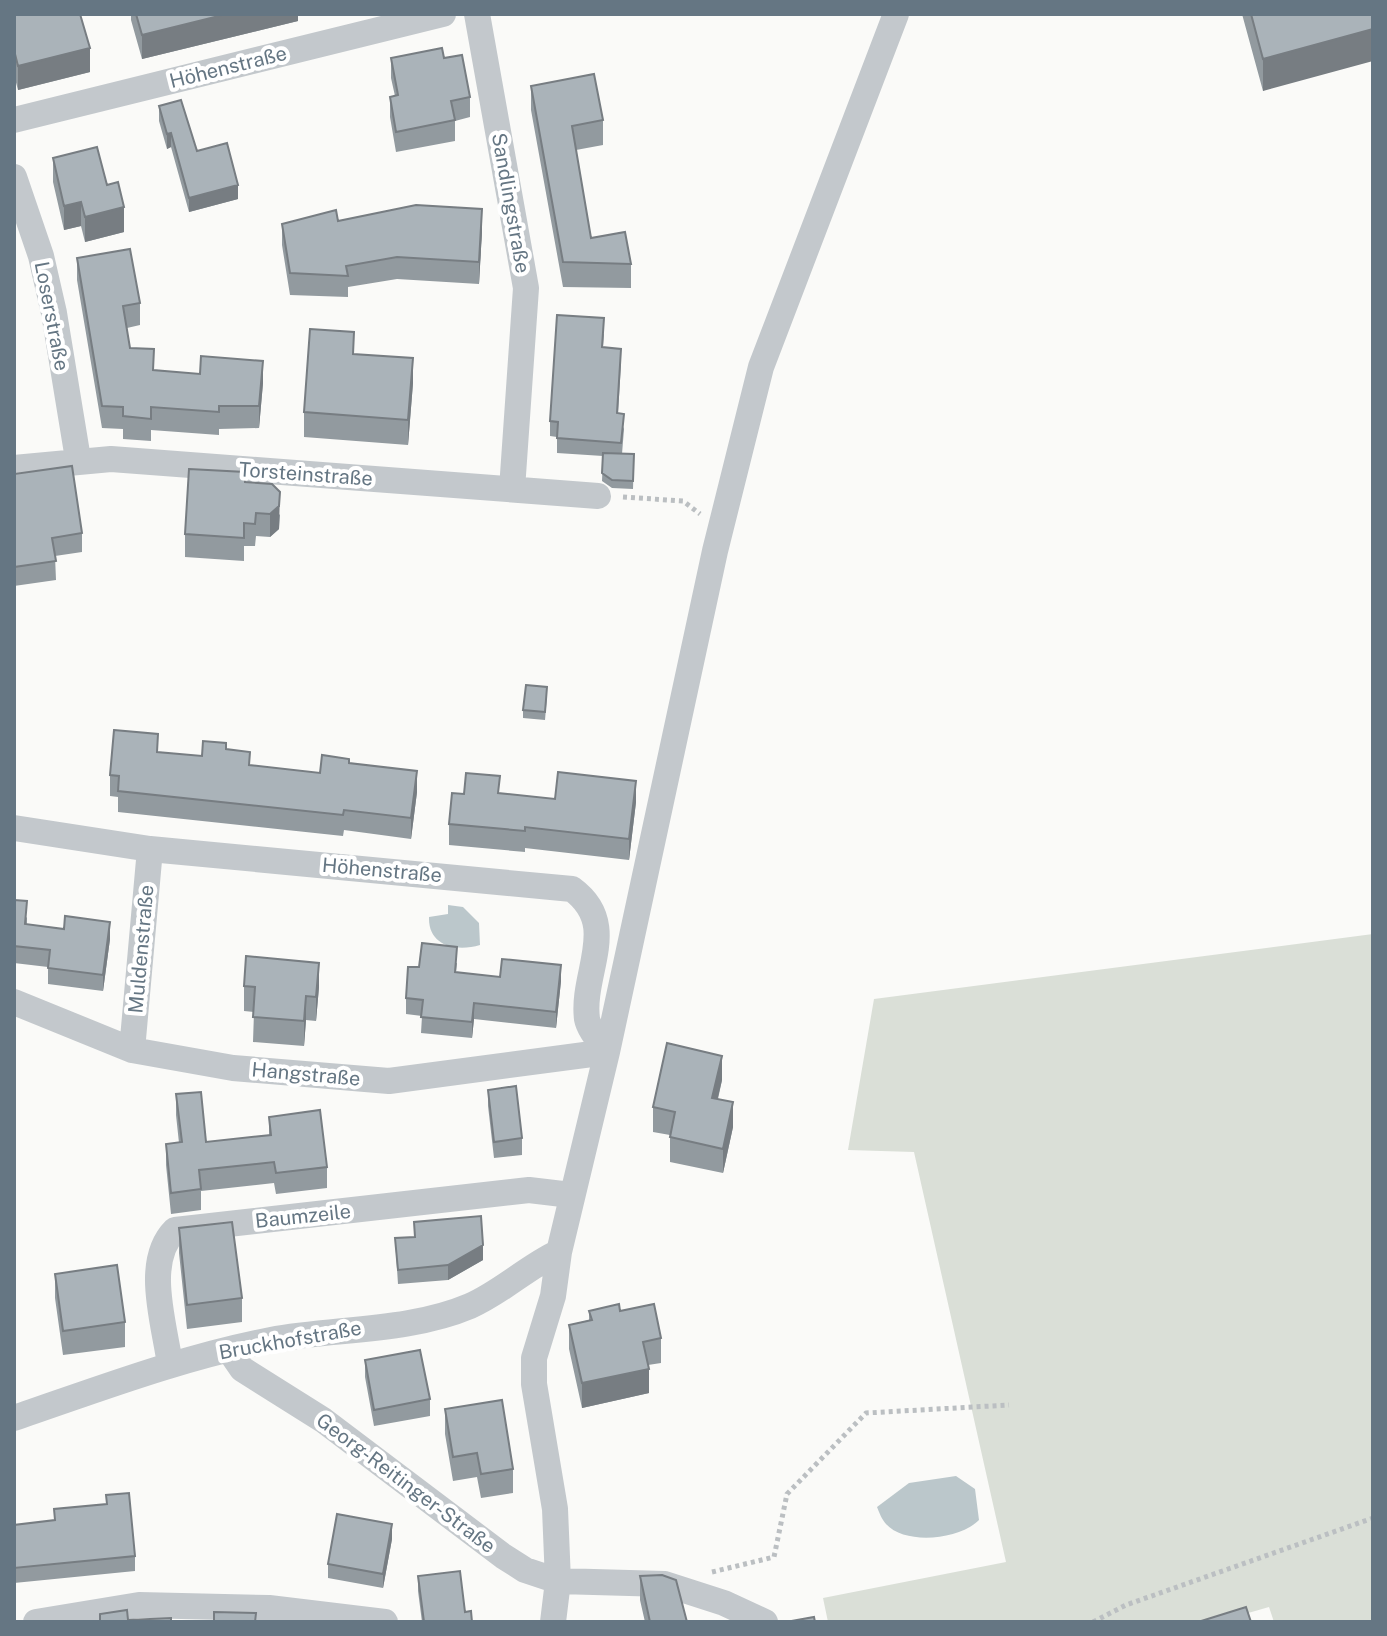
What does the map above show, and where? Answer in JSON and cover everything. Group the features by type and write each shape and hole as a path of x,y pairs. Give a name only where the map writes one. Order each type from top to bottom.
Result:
{"street":[{"name":"Höhenstraße","path":"14,120 443,14"},
{"name":"Sandlingstraße","path":"477,14 526,288 512,489"},
{"path":"553,1622 558,1581 555,1509 533,1369 553,1296 571,1195 607,1052 715,551 761,367 896,14"},
{"name":"Loserstraße","path":"14,177 41,256 54,313 78,459"},
{"name":"Torsteinstraße","path":"14,468 78,459 111,459 598,496"},
{"name":"Höhenstraße","path":"14,828 150,849 572,889 590,902 597,926 587,1021 607,1052"},
{"name":"Muldenstraße","path":"132,1050 150,849"},
{"name":"Hangstraße","path":"14,1002 132,1050 233,1068 389,1081 607,1052"},
{"name":"Baumzeile","path":"170,1365 157,1266 168,1237 175,1230 529,1190 571,1195"},
{"name":"Bruckhofstraße","path":"14,1418 170,1365 229,1350 301,1335 412,1321 469,1307 559,1252"},
{"name":"Georg-Reitinger-Straße","path":"229,1350 242,1369 323,1420 503,1556 533,1574 558,1581 665,1584 724,1603 765,1622"},
{"path":"36,1622 139,1605 269,1608 385,1622"}],"path":[{"path":"598,496 683,501"},
{"path":"706,1574 774,1557 787,1494 866,1413 1009,1405"},
{"path":"1093,1622 1126,1605 1373,1518"}],"shaded area":[{"path":"448,905 463,907 479,923 480,945 453,947 433,935 429,917 448,914"},
{"path":"1373,934 1373,1622 1274,1622 1269,1607 1217,1622 828,1622 823,1598 1006,1562 914,1152 848,1150 874,999"},
{"path":"956,1476 975,1489 979,1520 971,1527 947,1535 919,1537 895,1531 883,1520 877,1507 909,1483"}],"building":[{"path":"14,14 80,14 90,48 18,66 14,50"},
{"path":"136,14 227,14 142,35"},
{"path":"1251,14 1373,14 1373,29 1263,59"},
{"path":"442,48 444,58 462,55 470,97 451,101 455,120 396,132 390,97 398,95 391,58"},
{"path":"594,74 603,120 572,126 591,238 625,232 631,264 563,262 531,86"},
{"path":"181,100 197,151 227,143 238,185 189,198 171,133 167,134 159,106"},
{"path":"97,147 107,185 118,182 124,207 85,217 81,202 64,206 53,158"},
{"path":"416,205 482,209 479,262 397,257 346,266 348,276 290,273 282,224 336,210 338,221"},
{"path":"130,249 140,303 123,306 130,348 154,349 153,370 200,374 201,356 263,361 259,406 219,406 219,412 151,407 151,419 123,416 123,407 102,406 77,258"},
{"path":"557,315 604,318 602,347 621,349 617,413 624,414 621,443 557,438 558,422 550,421"},
{"path":"310,329 354,332 353,354 413,358 408,420 304,412"},
{"path":"603,453 634,454 633,481 612,480 602,473"},
{"path":"72,466 82,533 52,538 56,561 14,567 14,474"},
{"path":"189,469 245,472 245,482 272,484 280,492 279,506 270,514 256,513 255,524 244,523 244,538 185,534"},
{"path":"526,685 547,687 545,712 523,710"},
{"path":"114,730 158,734 157,752 202,756 203,741 226,743 226,749 250,752 249,765 320,773 322,755 349,759 349,763 417,771 411,818 344,810 343,815 118,791 119,776 110,775"},
{"path":"558,772 636,781 629,839 525,827 525,831 449,824 452,793 464,794 466,773 500,776 498,793 555,799"},
{"path":"14,900 27,901 25,924 64,929 65,916 110,922 103,975 48,968 50,950 14,946"},
{"path":"422,943 457,947 455,972 500,977 502,959 561,965 556,1012 474,1003 472,1022 421,1017 423,1000 406,998 408,967 419,967"},
{"path":"246,956 319,963 316,997 306,996 304,1021 253,1017 255,987 244,986"},
{"path":"667,1043 722,1056 712,1098 733,1102 723,1149 670,1137 675,1112 653,1107"},
{"path":"516,1086 522,1138 494,1142 488,1090"},
{"path":"201,1092 206,1142 271,1135 269,1117 320,1110 327,1167 276,1173 274,1162 199,1170 201,1189 171,1193 166,1144 182,1142 176,1094"},
{"path":"481,1216 483,1245 448,1265 398,1270 395,1238 415,1237 414,1222"},
{"path":"232,1222 242,1298 187,1305 179,1228"},
{"path":"117,1265 125,1322 63,1331 55,1274"},
{"path":"619,1304 620,1311 654,1304 661,1338 643,1342 649,1369 582,1383 569,1325 592,1320 589,1311"},
{"path":"420,1350 430,1399 374,1410 365,1360"},
{"path":"502,1400 513,1469 481,1474 477,1453 453,1457 445,1409"},
{"path":"129,1493 135,1556 14,1568 14,1525 55,1520 54,1509 107,1504 106,1495"},
{"path":"337,1514 392,1524 383,1574 328,1564"},
{"path":"460,1571 465,1612 471,1611 472,1622 424,1622 418,1576"},
{"path":"662,1575 676,1580 687,1622 650,1622 640,1576"},
{"path":"1246,1607 1251,1622 1198,1622"},
{"path":"127,1610 128,1620 171,1618 171,1622 100,1622 100,1614"},
{"path":"214,1612 256,1613 255,1622 214,1622"},
{"path":"814,1617 815,1622 786,1622"}]}
